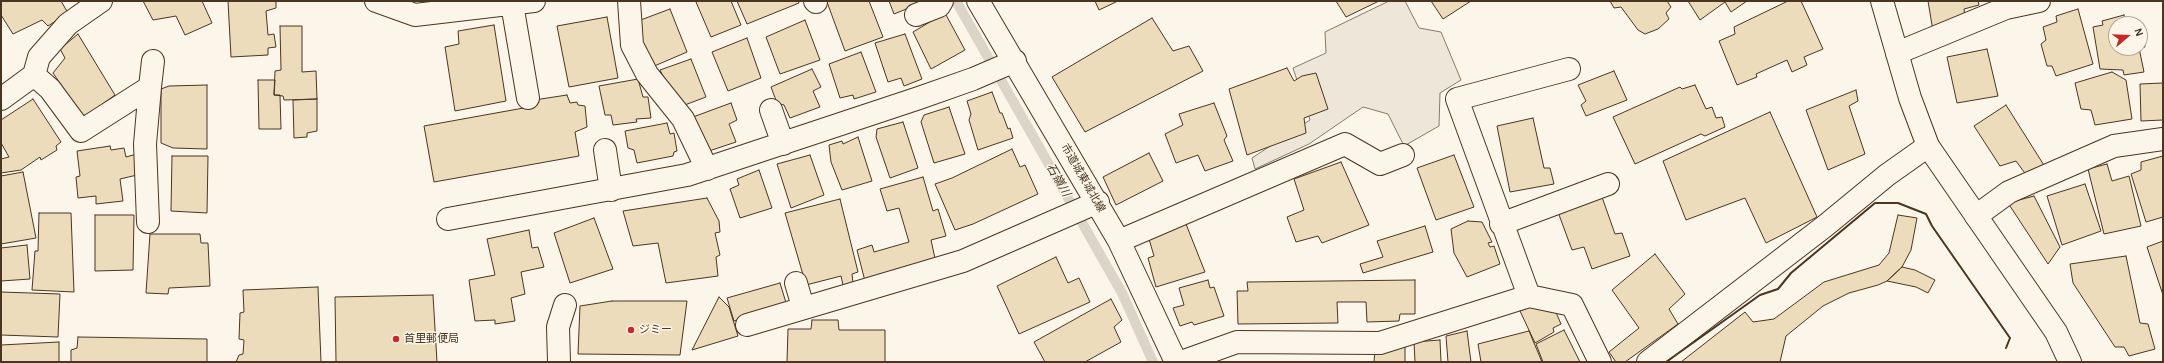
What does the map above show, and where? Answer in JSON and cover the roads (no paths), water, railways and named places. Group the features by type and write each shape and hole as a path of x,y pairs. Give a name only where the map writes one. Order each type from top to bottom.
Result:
{"street":[{"path":"1,99 34,75 39,57 63,29 101,1"},
{"path":"376,1 415,15 534,1"},
{"path":"629,1 632,45 647,74 683,119 707,169"},
{"path":"916,15 939,6 942,1"},
{"name":"市道城東城北線","path":"978,1 1012,63 1084,209 1119,241 1176,362"},
{"path":"1882,1 1910,98 1928,146 2056,332 2070,362"},
{"path":"1897,53 2006,8 2039,1"},
{"path":"512,4 528,98"},
{"path":"148,222 145,144 153,61"},
{"path":"448,219 687,175 973,79 1012,63"},
{"path":"1529,296 1501,224 1457,99 1568,69"},
{"path":"34,75 50,89 81,131 150,87"},
{"path":"771,110 783,144"},
{"path":"1976,216 2009,192 2114,146 2163,139"},
{"path":"1119,241 1345,144 1380,164 1403,155"},
{"path":"1648,362 1825,226 1887,175 1928,146"},
{"path":"605,150 611,190"},
{"path":"1501,224 1608,184"},
{"path":"747,324 963,261 1084,209"},
{"path":"796,283 803,307"},
{"path":"1181,362 1237,342 1380,343 1529,296 1572,305 1600,362"},
{"path":"560,362 558,327 565,305"}],"waterway":[{"name":"石嶺川","path":"956,1 1122,293 1153,362"}],"place":[{"name":"ジミー","path":"631,330"},
{"name":"首里郵便局","path":"396,339"}]}
